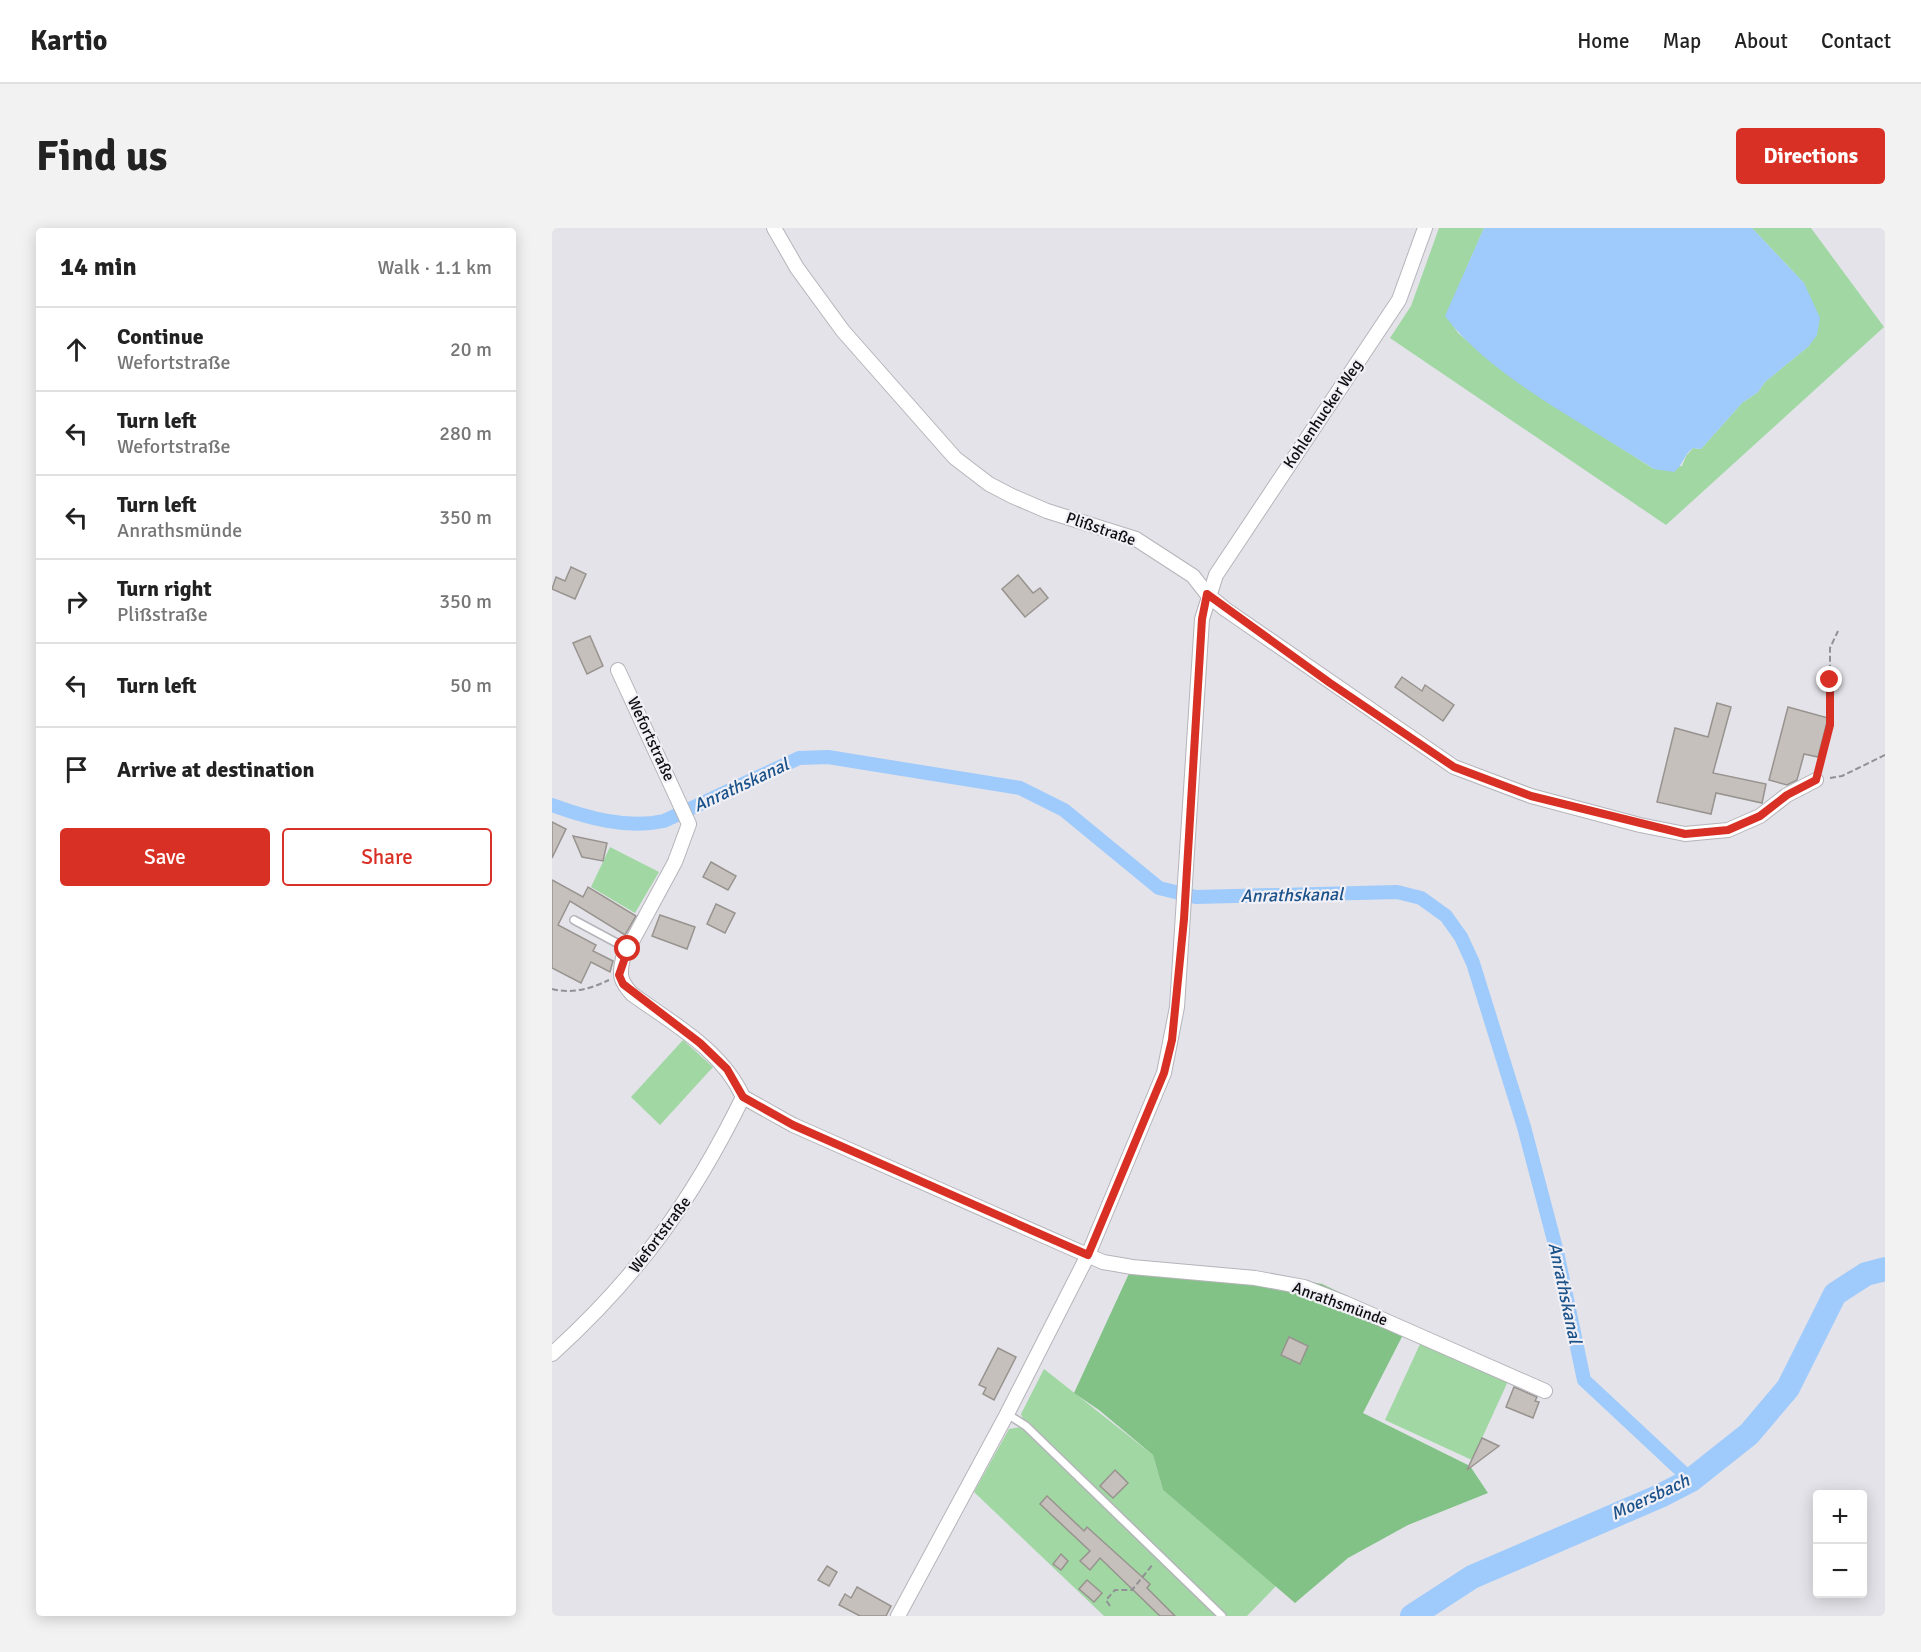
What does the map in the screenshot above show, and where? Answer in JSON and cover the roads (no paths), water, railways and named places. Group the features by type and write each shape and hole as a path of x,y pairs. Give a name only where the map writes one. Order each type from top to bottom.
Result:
{"street":[{"name":"Plißstraße","path":"774,228 797,268 843,332 955,458 989,484 1047,512 1136,539 1193,576 1207,594 1330,683 1454,767 1531,796 1685,834 1728,830 1760,816 1787,795 1816,780"},
{"name":"Kohlenhucker Weg","path":"1207,594 1216,575 1399,300 1425,228"},
{"path":"898,1616 1007,1414 1088,1255 1164,1073 1177,1007 1202,619 1207,594"},
{"name":"Wefortstraße","path":"552,1354 620,1288 665,1230 688,1198 743,1097 727,1069 700,1043 632,994 619,975 628,949 675,862 689,829 688,818 681,802 618,670"},
{"path":"743,1097 793,1125 1088,1255"},
{"name":"Anrathsmünde","path":"1088,1255 1103,1262 1132,1267 1255,1278 1304,1287 1545,1391"}],"lane":[{"path":"574,920 628,949"},
{"path":"1007,1414 1026,1426 1222,1616"}],"water":[{"path":"1484,228 1752,228 1804,283 1820,318 1817,335 1809,346 1765,382 1758,392 1742,403 1701,449 1690,450 1674,472 1654,469 1514,380 1464,338 1445,316"}],"waterway":[{"name":"Anrathskanal","path":"552,805 607,821 636,824 664,821 799,758 828,757 1020,788 1064,810 1159,888 1196,897 1397,892 1421,898 1446,916 1461,937 1473,963 1524,1127 1557,1252 1584,1380 1691,1480"},
{"name":"Moersbach","path":"1412,1616 1472,1577 1660,1496 1691,1480 1749,1434 1788,1388 1835,1294 1866,1274 1885,1269"}]}
